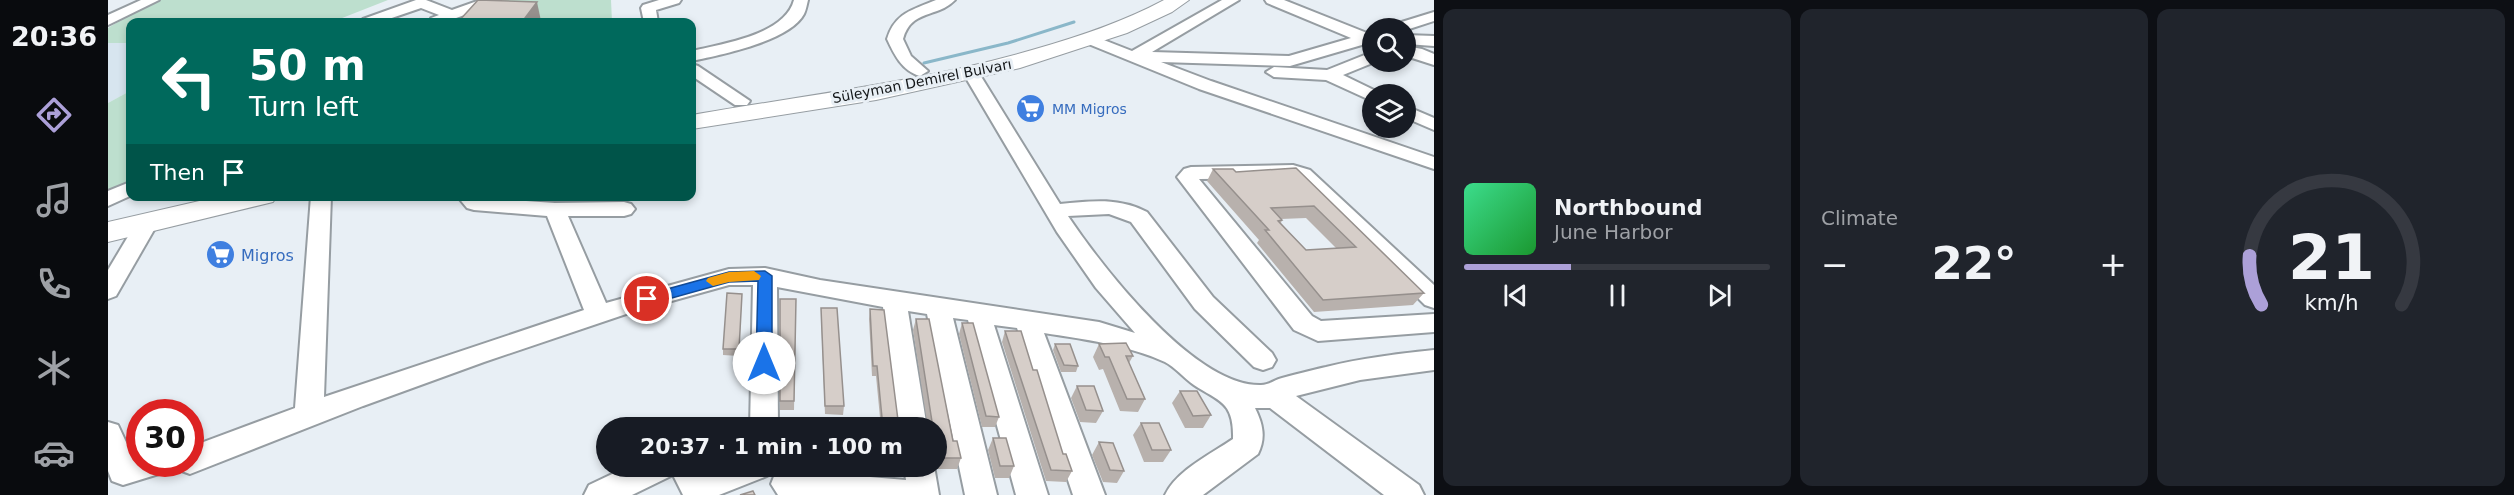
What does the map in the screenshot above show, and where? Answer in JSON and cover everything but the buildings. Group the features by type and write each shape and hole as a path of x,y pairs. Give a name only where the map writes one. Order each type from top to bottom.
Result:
{"highway":[{"name":"Süleyman Demirel Bulvarı","path":"696,108 920,71 997,54 1076,31 1144,0"},
{"name":"Süleyman Demirel Bulvarı","path":"696,121 922,84 1017,63 1091,40 1133,23 1179,0"},
{"path":"108,216 170,201"},
{"path":"108,232 242,201"}],"street":[{"path":"110,12 129,0"},
{"path":"110,12 152,0"},
{"path":"438,0 456,13"},
{"path":"443,18 493,0"},
{"path":"650,18 648,8 674,0"},
{"path":"696,55 768,33 787,23 798,13 801,0"},
{"path":"920,71 904,58 899,48 895,39 899,25 912,15 948,0"},
{"path":"1132,57 1232,0"},
{"path":"1272,0 1362,34"},
{"path":"1283,0 1362,34"},
{"path":"379,18 421,3 456,13"},
{"path":"1416,22 1434,16"},
{"path":"1416,31 1434,39"},
{"path":"1132,57 1290,61 1362,39"},
{"path":"1416,40 1434,39"},
{"path":"1091,40 1159,67 1434,163"},
{"path":"1416,54 1431,58"},
{"path":"1329,75 1362,61"},
{"path":"1159,67 1329,75 1362,91"},
{"path":"696,72 741,101"},
{"path":"972,73 1030,173 1093,266 1170,354 1212,383 1234,393 1259,398 1275,396 1282,389 1360,369 1434,360"},
{"path":"1416,116 1434,125"},
{"path":"1434,299 1303,174 1293,171 1191,172 1186,177 1303,323 1310,328 1318,332 1434,323"},
{"path":"108,200 126,190"},
{"path":"309,410 321,201"},
{"path":"472,201 555,210 624,210"},
{"path":"1056,211 1116,207 1133,213 1203,303 1263,360"},
{"path":"555,210 598,314"},
{"path":"108,290 147,223"},
{"path":"204,451 309,410 598,314 729,277 765,276 894,300 1099,332 1170,354"},
{"path":"764,417 765,276"},
{"path":"894,300 911,417"},
{"path":"938,307 981,495"},
{"path":"978,313 1032,495"},
{"path":"1027,321 1089,495"},
{"path":"1181,495 1203,476 1248,445 1248,423 1234,393"},
{"path":"1275,396 1408,495"},
{"path":"108,434 123,471 126,470"},
{"path":"600,495 638,477"},
{"path":"690,477 696,490 728,477"},
{"path":"921,477 923,495"},
{"path":"784,482 914,495"}],"shaded area":[{"path":"108,43 126,43 126,93 108,103"}],"green space":[{"path":"160,0 388,0 342,18 126,18 126,43 108,43 108,28 147,4"},
{"path":"504,0 611,0 612,18 454,18"},
{"path":"126,93 126,188 108,197 108,103"}],"waterway":[{"path":"924,63 1008,43 1074,22"}],"slow traffic":[{"path":"713,281 729,277 754,276"}],"place":[{"name":"MM Migros","path":"1031,109"},
{"name":"Migros","path":"220,255"}],"route":[{"path":"647,299 729,277 765,276 764,363"}]}
